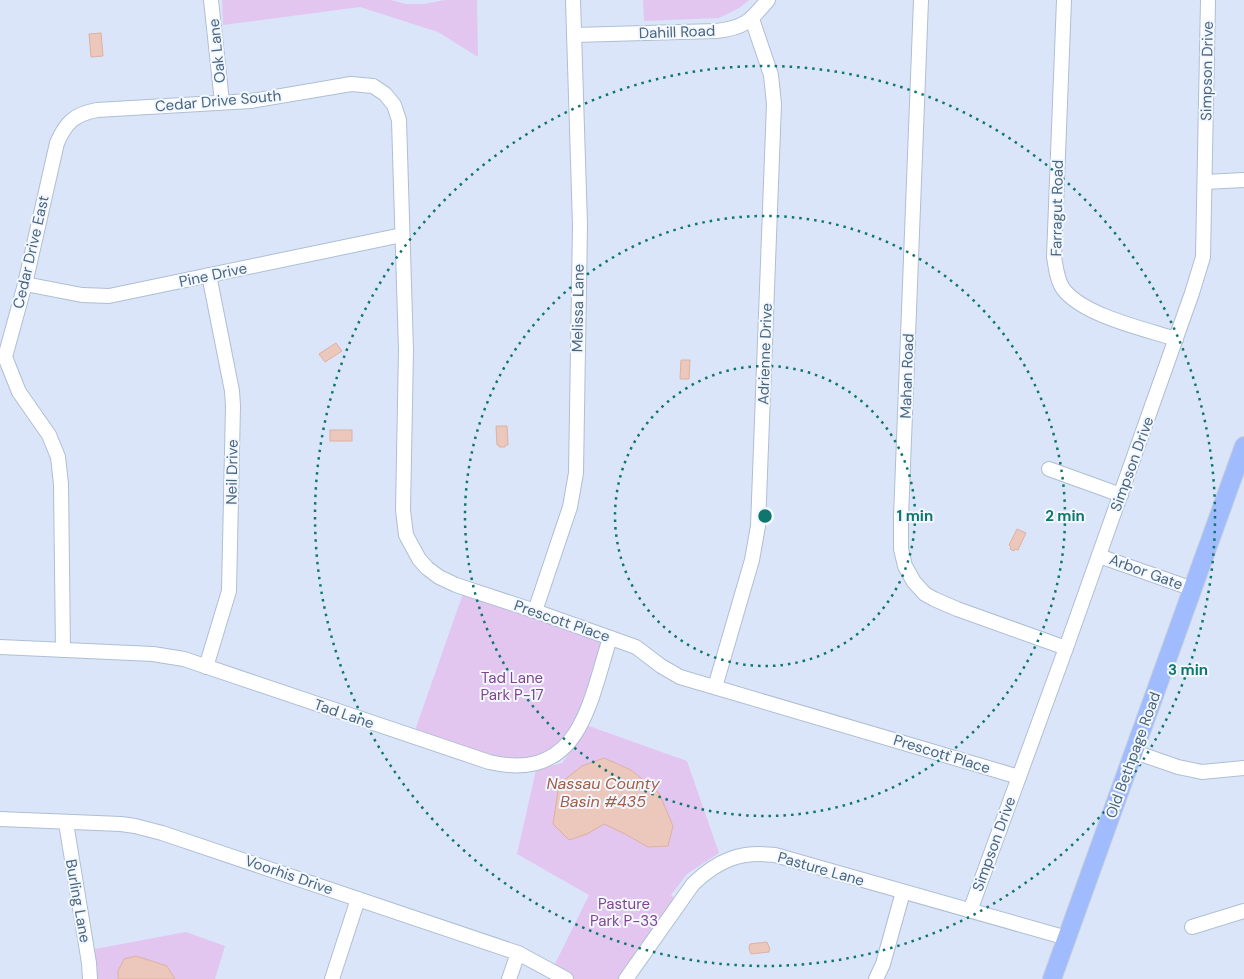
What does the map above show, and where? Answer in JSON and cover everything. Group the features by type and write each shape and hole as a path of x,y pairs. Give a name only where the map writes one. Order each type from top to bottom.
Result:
{"main road":[{"name":"Old Bethpage Road","path":"1052,979 1244,446"}],"street":[{"name":"Oak Lane","path":"211,0 222,102"},
{"name":"Melissa Lane","path":"535,611 570,507 576,473 580,225 573,0"},
{"name":"Dahill Road","path":"574,35 736,29 752,19 768,0"},
{"name":"Mahan Road","path":"921,0 901,549 906,566 914,582 925,594 957,609 1066,648"},
{"name":"Farragut Road","path":"1064,0 1054,258 1057,275 1063,289 1077,303 1091,311 1176,339"},
{"name":"Simpson Drive","path":"970,911 1099,556 1203,257 1208,0"},
{"name":"Adrienne Drive","path":"715,687 752,560 758,526 774,104 771,75 752,19"},
{"name":"Cedar Drive South","path":"75,117 82,113 97,110 251,100 351,84 373,86 387,97"},
{"name":"Prescott Place","path":"387,97 394,105 399,120 406,350 403,510 406,535 418,559 439,577 456,585 636,647 661,666 680,677 1019,777"},
{"name":"Cedar Drive East","path":"62,650 61,484 58,457 49,435 19,392 3,357 24,284 57,143 62,131 75,117"},
{"path":"1205,182 1244,180"},
{"name":"Pine Drive","path":"24,284 82,295 109,296 402,235"},
{"name":"Neil Drive","path":"206,667 230,591 233,406 232,391 209,276"},
{"path":"1049,469 1120,495"},
{"name":"Arbor Gate","path":"1099,556 1193,589"},
{"name":"Tad Lane","path":"0,647 153,654 184,659 489,762 519,766 547,760 560,753 574,737 588,707 610,638"},
{"path":"1135,752 1178,767 1202,772 1244,768"},
{"name":"Voorhis Drive","path":"0,819 128,825 162,833 518,952 566,979"},
{"name":"Burling Lane","path":"66,823 90,979"},
{"name":"Pasture Lane","path":"626,979 693,884 707,871 724,861 745,855 775,855 1067,938"},
{"path":"876,979 883,964 903,892"},
{"path":"332,979 358,899"},
{"path":"1192,927 1244,911"},
{"path":"509,979 518,952"}],"shaded area":[{"path":"0,0 1244,0 1244,979 0,979"}],"green space":[{"path":"222,0 391,0 406,4 424,4 445,0 477,0 478,57 438,32 360,7 223,25"},
{"path":"643,0 749,0 739,8 719,18 644,21"},
{"name":"Tad Lane Park P-17","path":"465,588 610,638 588,707 560,753 519,766 413,736"},
{"name":"Pasture Park P-33","path":"589,726 687,761 719,853 687,874 671,895 680,903 626,979 565,979 552,970 589,895 517,854 536,770 562,763"},
{"path":"186,932 225,946 215,979 175,979 167,966 117,977 118,979 95,979 95,949"}],"water":[{"path":"101,33 103,56 91,57 89,34"},
{"path":"336,343 342,351 325,362 319,354"},
{"path":"681,360 690,360 689,379 680,379"},
{"path":"496,426 507,426 508,445 505,445 505,447 497,445"},
{"path":"330,430 352,430 352,441 330,441"},
{"path":"1017,529 1026,533 1018,550 1015,549 1014,551 1010,549 1009,545"},
{"name":"Nassau County Basin #435","path":"604,758 631,770 659,793 673,826 668,846 648,847 604,824 587,834 569,840 553,824 559,784 582,766"},
{"path":"767,942 770,949 769,952 751,954 750,944"},
{"path":"136,956 167,966 175,979 118,979 118,971 124,959"}]}
